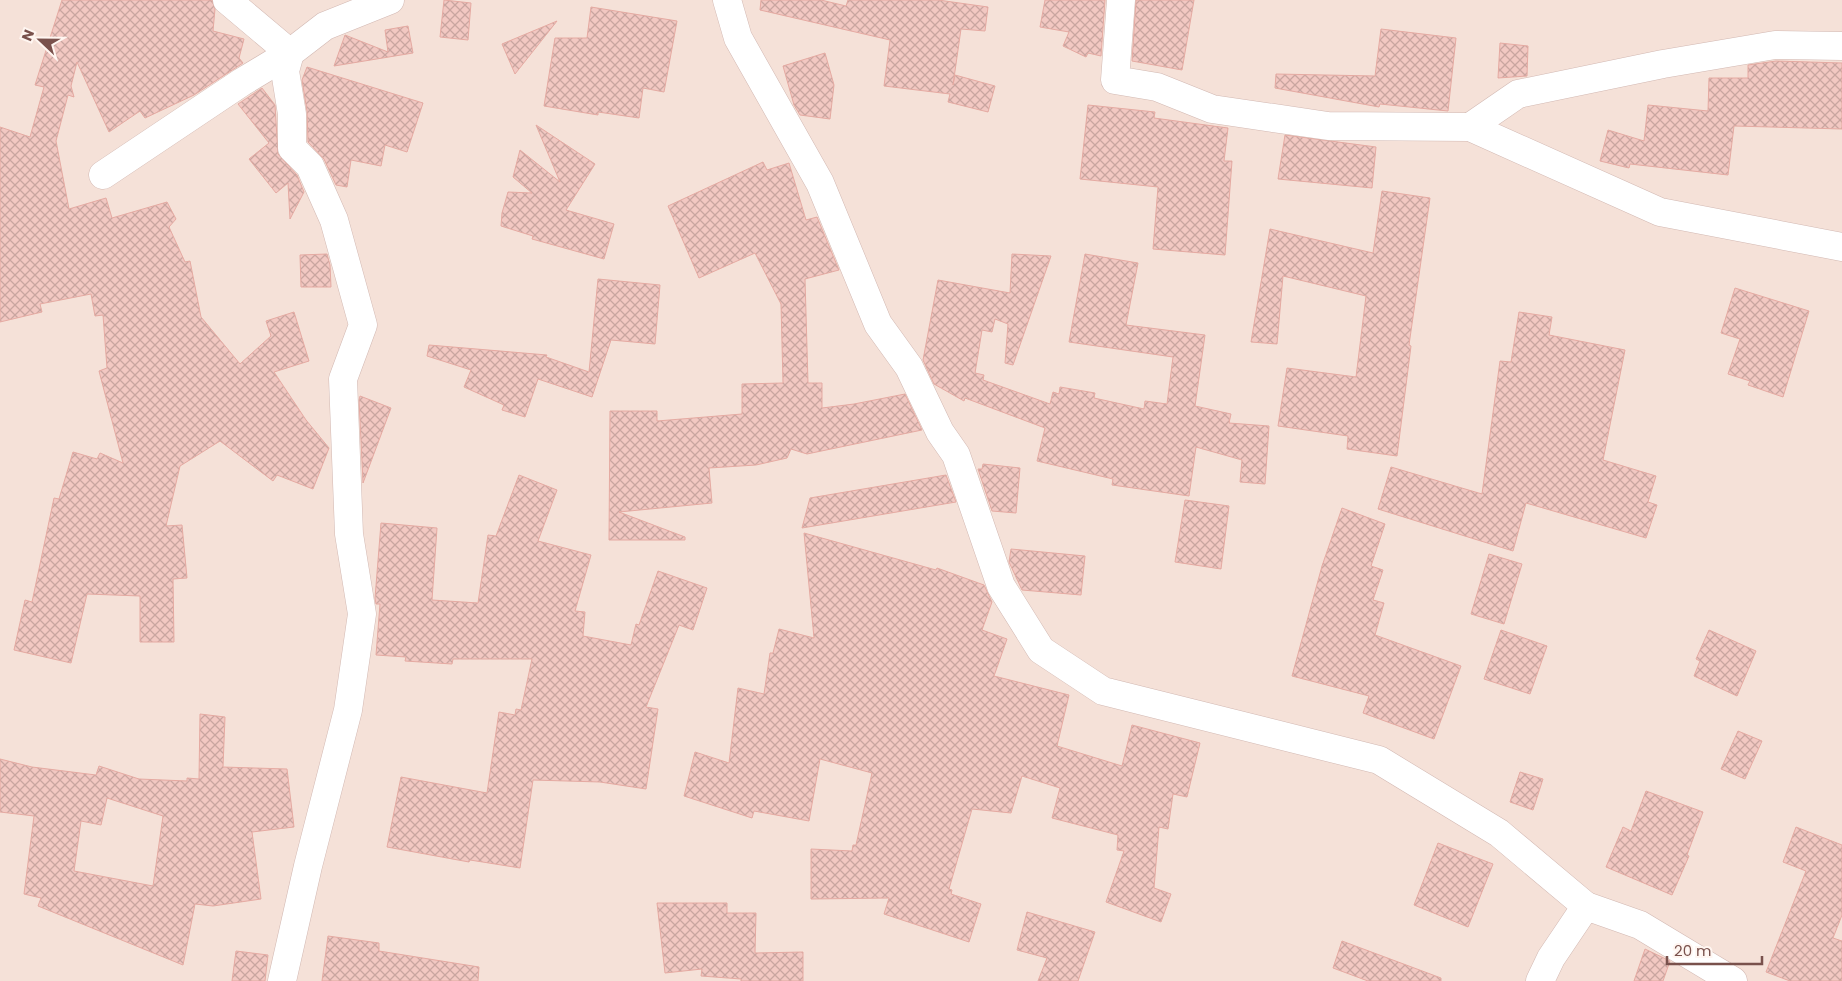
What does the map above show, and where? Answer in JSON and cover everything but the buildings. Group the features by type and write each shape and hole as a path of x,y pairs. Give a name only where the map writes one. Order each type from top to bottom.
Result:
{"street":[{"path":"227,0 290,53"},
{"path":"103,176 242,82 290,53 325,26 390,0"},
{"path":"727,0 738,38 820,183 878,324 909,367 940,432 956,456 1001,586 1041,650 1103,691 1379,760 1499,833 1586,906 1640,925 1733,981"},
{"path":"1121,0 1115,80 1157,87 1212,109 1328,126 1470,127 1660,212 1842,247"},
{"path":"1470,127 1518,94 1663,64 1776,45 1842,46"},
{"path":"282,981 308,866 348,710 362,614 349,534 343,379 362,325 334,220 310,166 292,148 292,114 285,71 290,53"},
{"path":"1540,981 1551,958 1586,906"}],"shaded area":[{"path":"0,0 1842,0 1842,981 0,981"}]}
